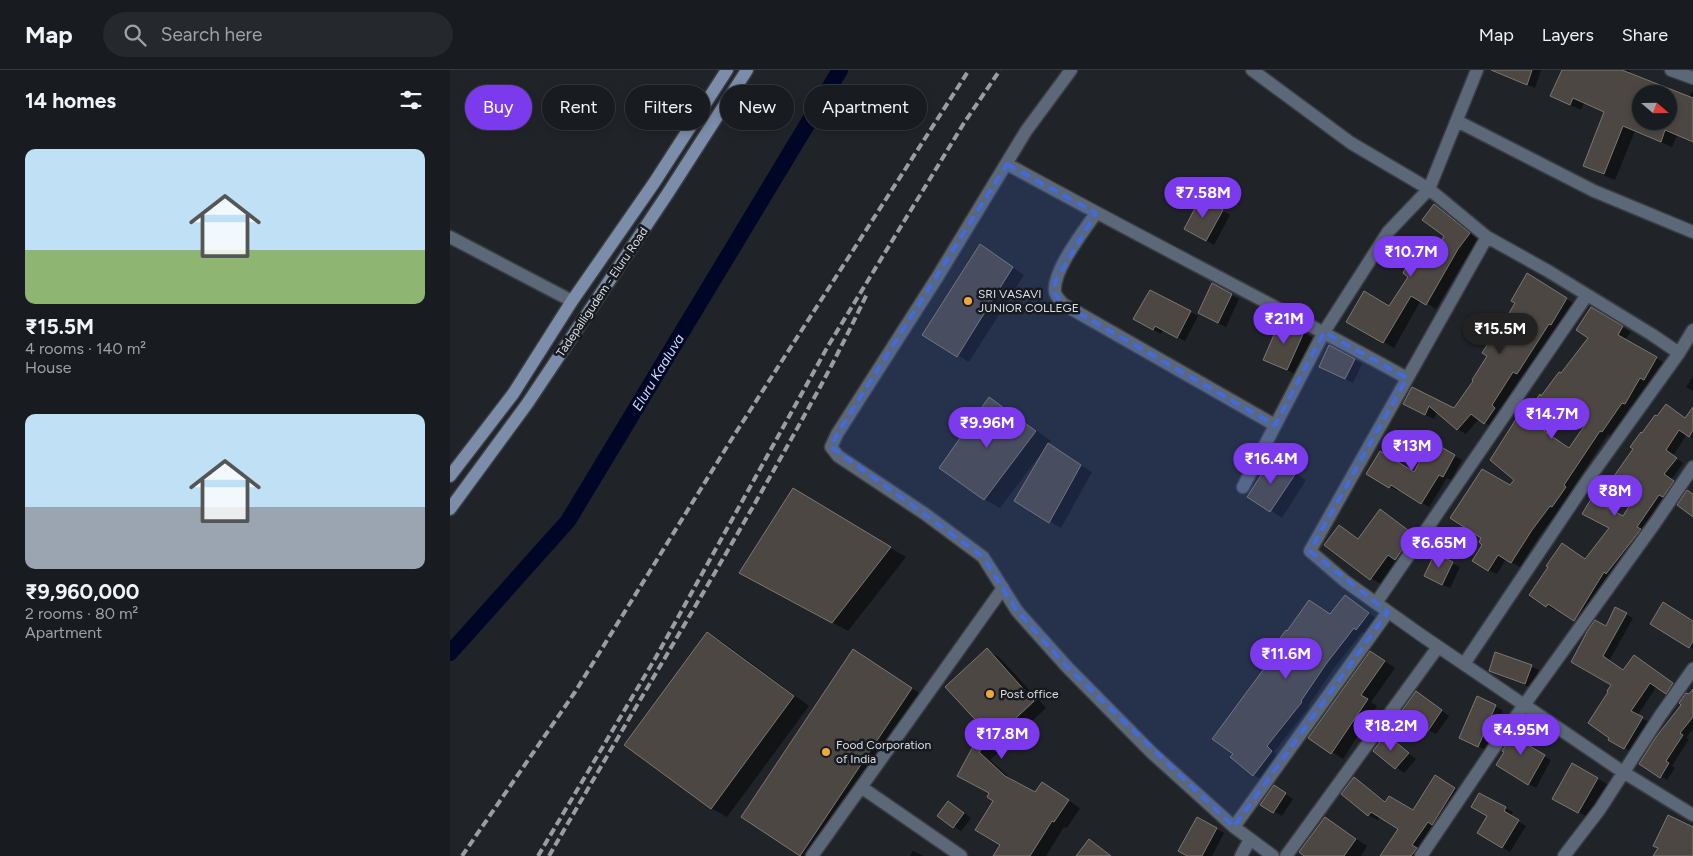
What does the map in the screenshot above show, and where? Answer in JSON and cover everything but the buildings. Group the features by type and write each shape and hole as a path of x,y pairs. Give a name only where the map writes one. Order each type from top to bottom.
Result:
{"main road":[{"name":"Tadepalligudem - Eluru Road","path":"450,476 513,394 572,301 654,184 727,70"},
{"name":"Tadepalligudem - Eluru Road","path":"450,509 528,404 747,70"}],"street":[{"path":"1071,70 1026,131 938,276 842,426 831,447 838,456 925,514 983,557 1017,611 1066,667 1152,752 1234,827 1273,856"},
{"path":"1252,70 1351,143 1429,190 1487,236 1587,295 1679,353"},
{"path":"1243,487 1324,332 1388,232 1429,190 1477,70"},
{"path":"1671,70 1693,78"},
{"path":"1456,121 1594,191 1693,232"},
{"path":"1006,164 1324,332 1407,378"},
{"path":"1096,213 1070,251 1055,282 1055,294 1063,304 1275,425"},
{"path":"1487,236 1310,551 1345,582 1438,647 1623,772 1693,815"},
{"path":"450,238 572,301"},
{"path":"1376,603 1587,295"},
{"path":"1464,664 1587,481 1679,353 1693,330"},
{"path":"1420,856 1524,704 1655,523 1693,467"},
{"path":"812,856 1003,588"},
{"path":"1234,827 1388,612"},
{"path":"1286,856 1438,647"},
{"path":"1564,856 1600,809 1660,716 1693,670"},
{"path":"861,787 961,856"},
{"path":"1241,856 1250,839"}],"highlighted area":[{"path":"1007,164 1096,213 1055,282 1055,294 1063,304 1275,425 1324,332 1407,378 1310,551 1388,612 1234,827 1067,667 1017,611 983,557 831,447 837,434"}],"waterway":[{"name":"Eluru Kaaluva","path":"450,653 568,521 840,70"}],"railway":[{"path":"462,856 575,692 733,437 969,70"},
{"path":"538,856 656,657 828,346 964,123 1000,70"},
{"path":"549,856 782,456 828,372 867,294"}],"place":[{"name":"SRI VASAVI JUNIOR COLLEGE","path":"968,301"},
{"name":"Post office","path":"990,694"},
{"name":"Food Corporation of India","path":"826,752"}]}
